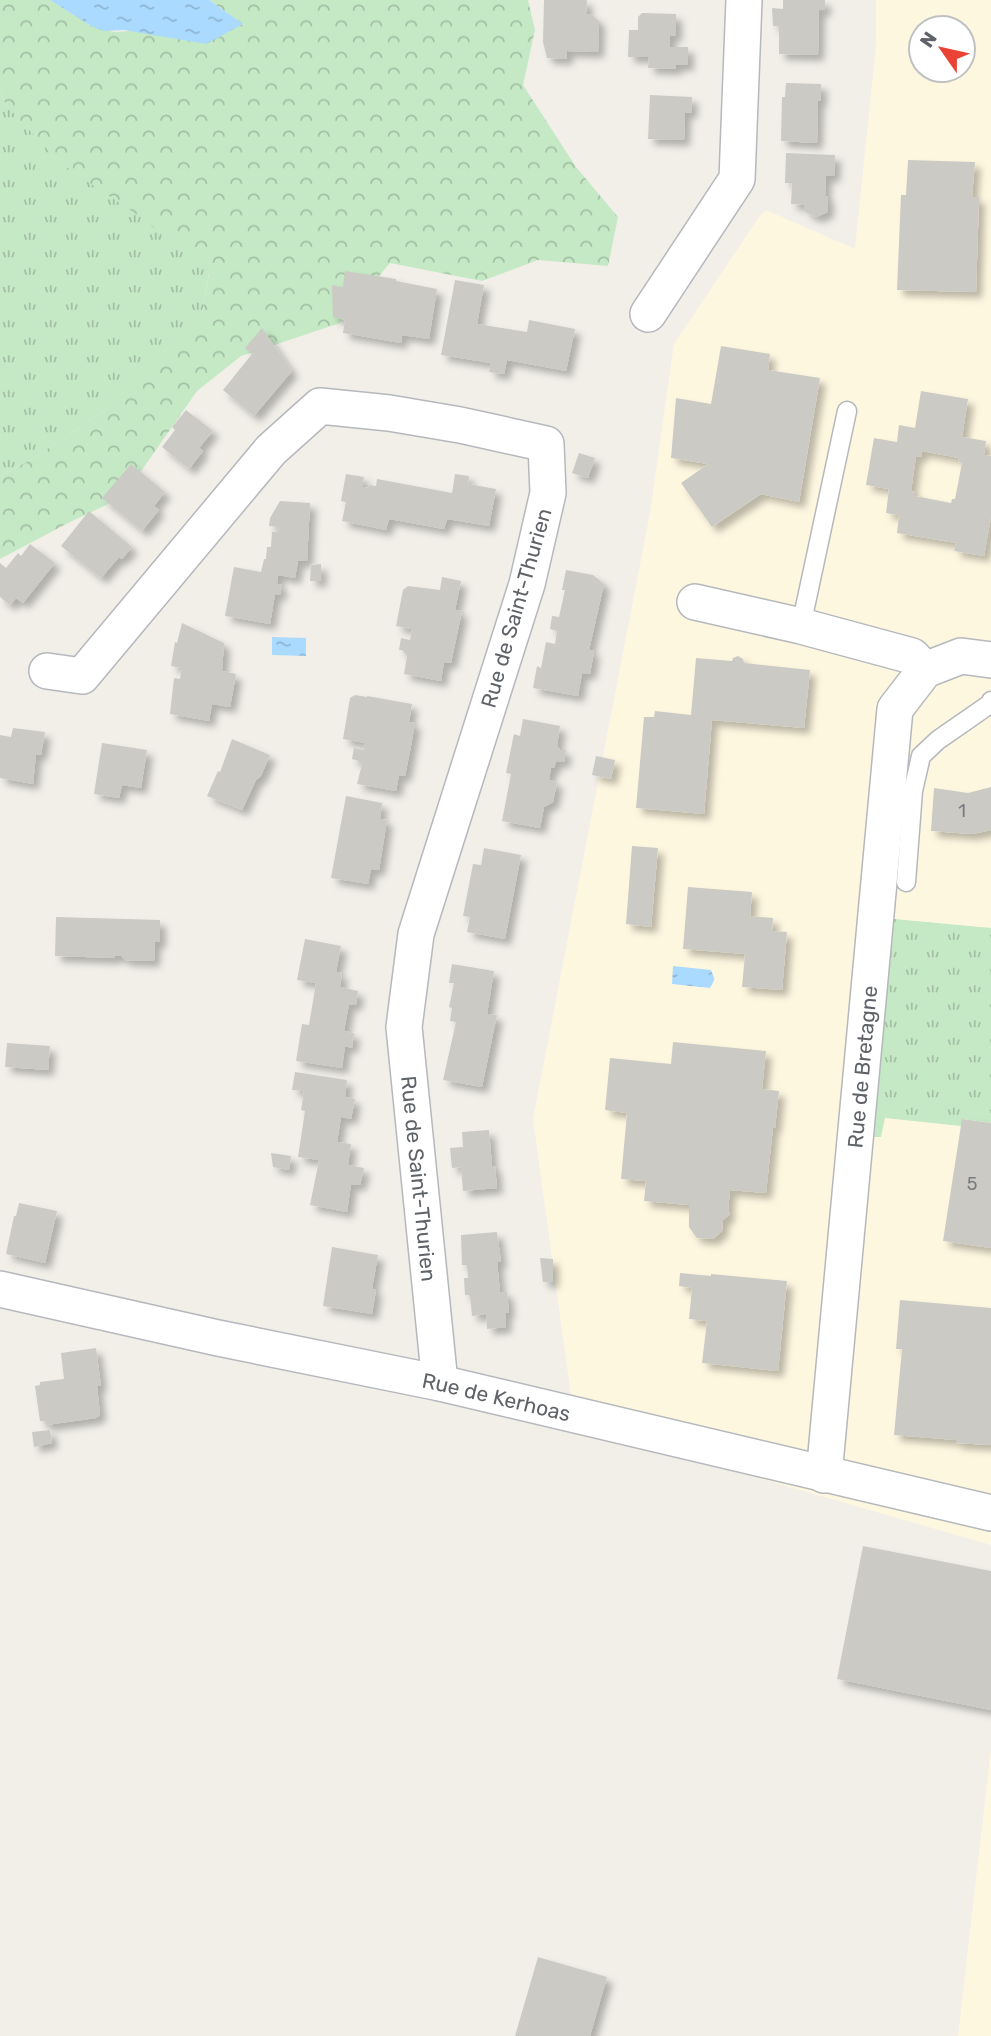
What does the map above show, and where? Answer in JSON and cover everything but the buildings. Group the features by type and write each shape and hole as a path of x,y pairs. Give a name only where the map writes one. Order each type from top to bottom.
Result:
{"street":[{"path":"648,314 737,179 744,0"},
{"name":"Rue de Saint-Thurien","path":"47,671 82,676 271,450 320,406 389,413 545,444 548,493 527,584 416,934 404,1027 440,1384"},
{"path":"695,602 801,626 912,656 925,670 961,656 991,660"},
{"name":"Rue de Bretagne","path":"824,1475 895,709 925,670"},
{"name":"Rue de Kerhoas","path":"0,1289 440,1384 991,1513"}],"lane":[{"path":"801,626 846,411"},
{"path":"906,882 913,790 921,756 991,701"}],"shaded area":[{"path":"876,0 991,0 991,1545 575,1425 533,1119 650,513 674,344 766,210 855,249 876,46"},
{"path":"991,1749 991,2036 958,2036"}],"green space":[{"path":"0,0 50,0 91,26 114,32 242,24 209,0 528,0 535,30 523,85 576,167 618,217 608,266 538,260 482,281 390,263 340,323 241,356 197,391 123,497 0,559 0,477 37,456 105,410 202,313 209,274 142,218 60,163 6,105 0,90"},
{"path":"0,90 6,105 209,273 202,313 105,410 37,456 0,477"},
{"path":"894,919 991,928 991,1123 963,1119 961,1126 885,1118 881,1137 871,1137"}],"water":[{"path":"50,0 209,0 243,24 206,44 124,30 104,31 91,26"},
{"path":"272,637 306,638 306,656 272,655"},
{"path":"673,966 711,970 714,980 710,988 672,984"}]}
